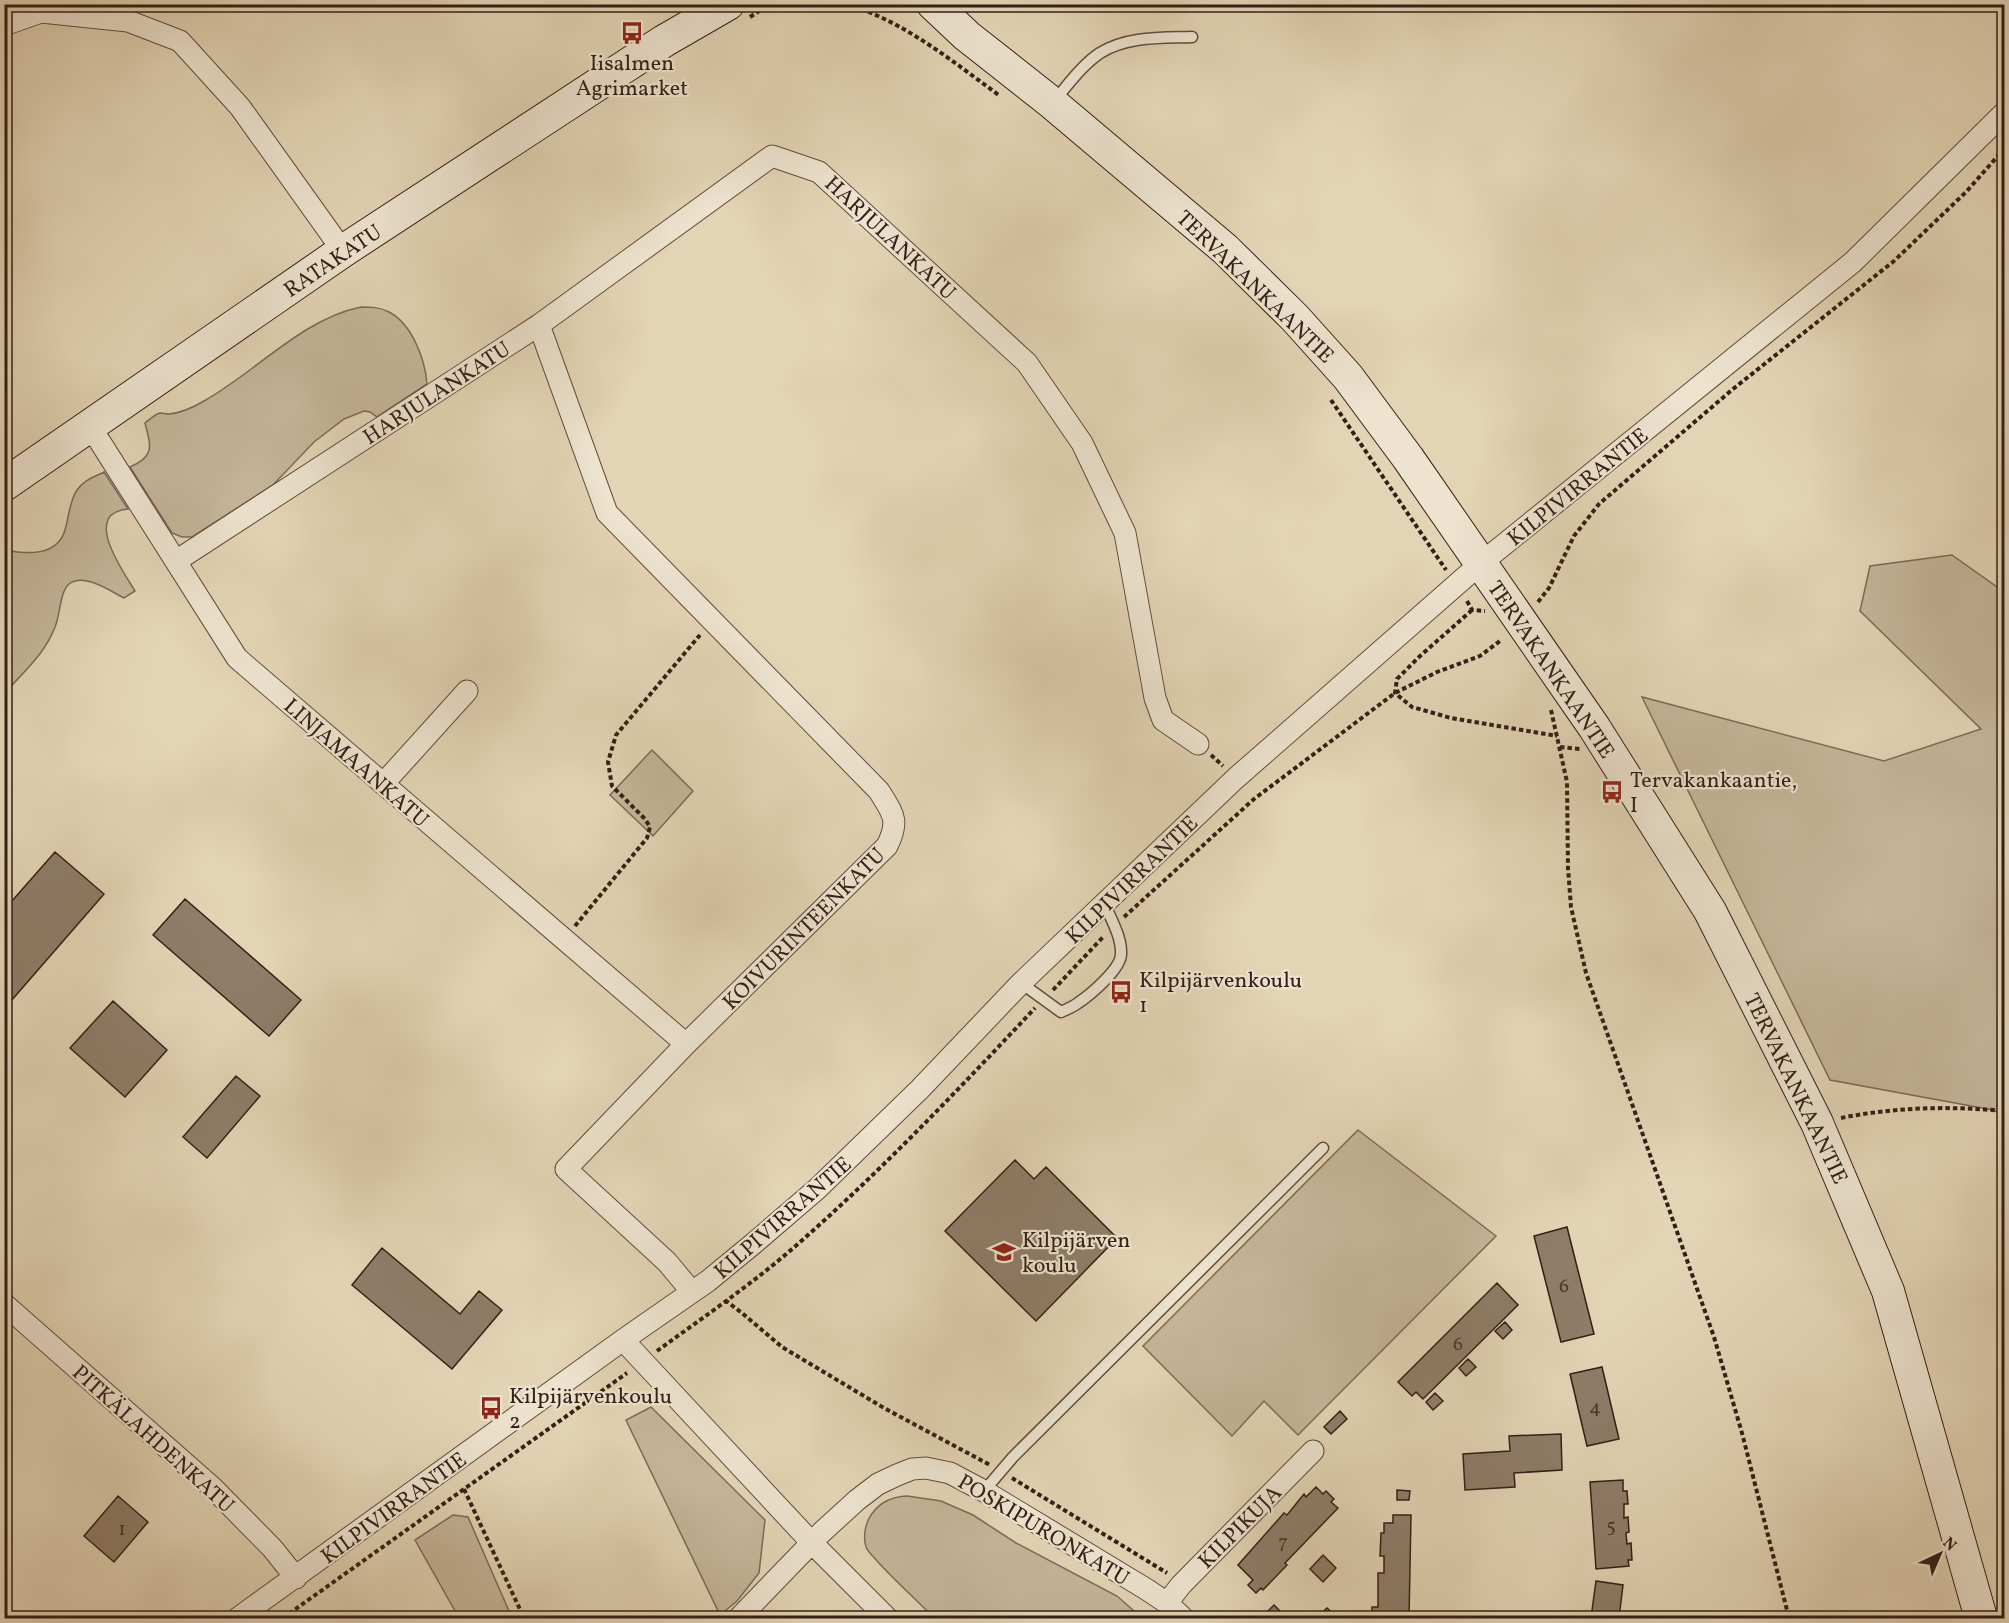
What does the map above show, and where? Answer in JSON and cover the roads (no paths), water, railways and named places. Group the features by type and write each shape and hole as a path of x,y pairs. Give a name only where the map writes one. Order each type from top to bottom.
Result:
{"street":[{"name":"RATAKATU","path":"664,41 705,4"},
{"name":"RATAKATU","path":"4,485 343,251 664,41 728,4"},
{"name":"TERVAKANKAANTIE","path":"909,4 967,36"},
{"name":"TERVAKANKAANTIE","path":"933,4 967,36 1052,103 1225,249 1295,318 1348,377 1408,458 1594,727 1710,911 1817,1123 1888,1291 1981,1618"},
{"path":"4,25 41,12 128,21 180,40 240,107 343,251"},
{"name":"KILPIVIRRANTIE","path":"238,1618 700,1287 817,1190 920,1089 1021,983 1236,778 1480,564 1853,262 2004,113"},
{"name":"HARJULANKATU","path":"176,561 539,325 772,156 819,172 1027,363 1082,443 1125,533 1155,698 1163,720 1198,744"},
{"name":"KOIVURINTEENKATU","path":"539,325 607,513 879,791 892,812 895,830 887,846 686,1044 566,1169 667,1262 700,1287"},
{"name":"LINJAMAANKATU","path":"90,426 237,658 686,1044"},
{"path":"383,784 467,691"},
{"name":"PITKÄLAHDENKATU","path":"4,1304 214,1489 273,1549 296,1578"},
{"path":"623,1340 812,1544 887,1618"},
{"name":"KILPIKUJA","path":"1167,1603 1181,1585 1313,1451"},
{"name":"POSKIPURONKATU","path":"739,1618 857,1500 878,1484 912,1469 926,1468 950,1473 984,1491 1167,1603 1184,1618"}],"lane":[{"path":"1052,103 1082,69 1099,54 1116,45 1141,39 1192,37"},
{"path":"1021,983 1061,1012 1077,1004 1114,970 1121,958 1122,950 1105,904"},
{"path":"984,1491 1000,1471 1323,1148"}],"place":[{"name":"Iisalmen Agrimarket","path":"632,33"},
{"name":"Tervakankaantie, I","path":"1612,792"},
{"name":"Kilpijärvenkoulu 1","path":"1121,992"},
{"name":"Kilpijärven koulu","path":"1004,1252"},
{"name":"Kilpijärvenkoulu 2","path":"491,1408"}]}
